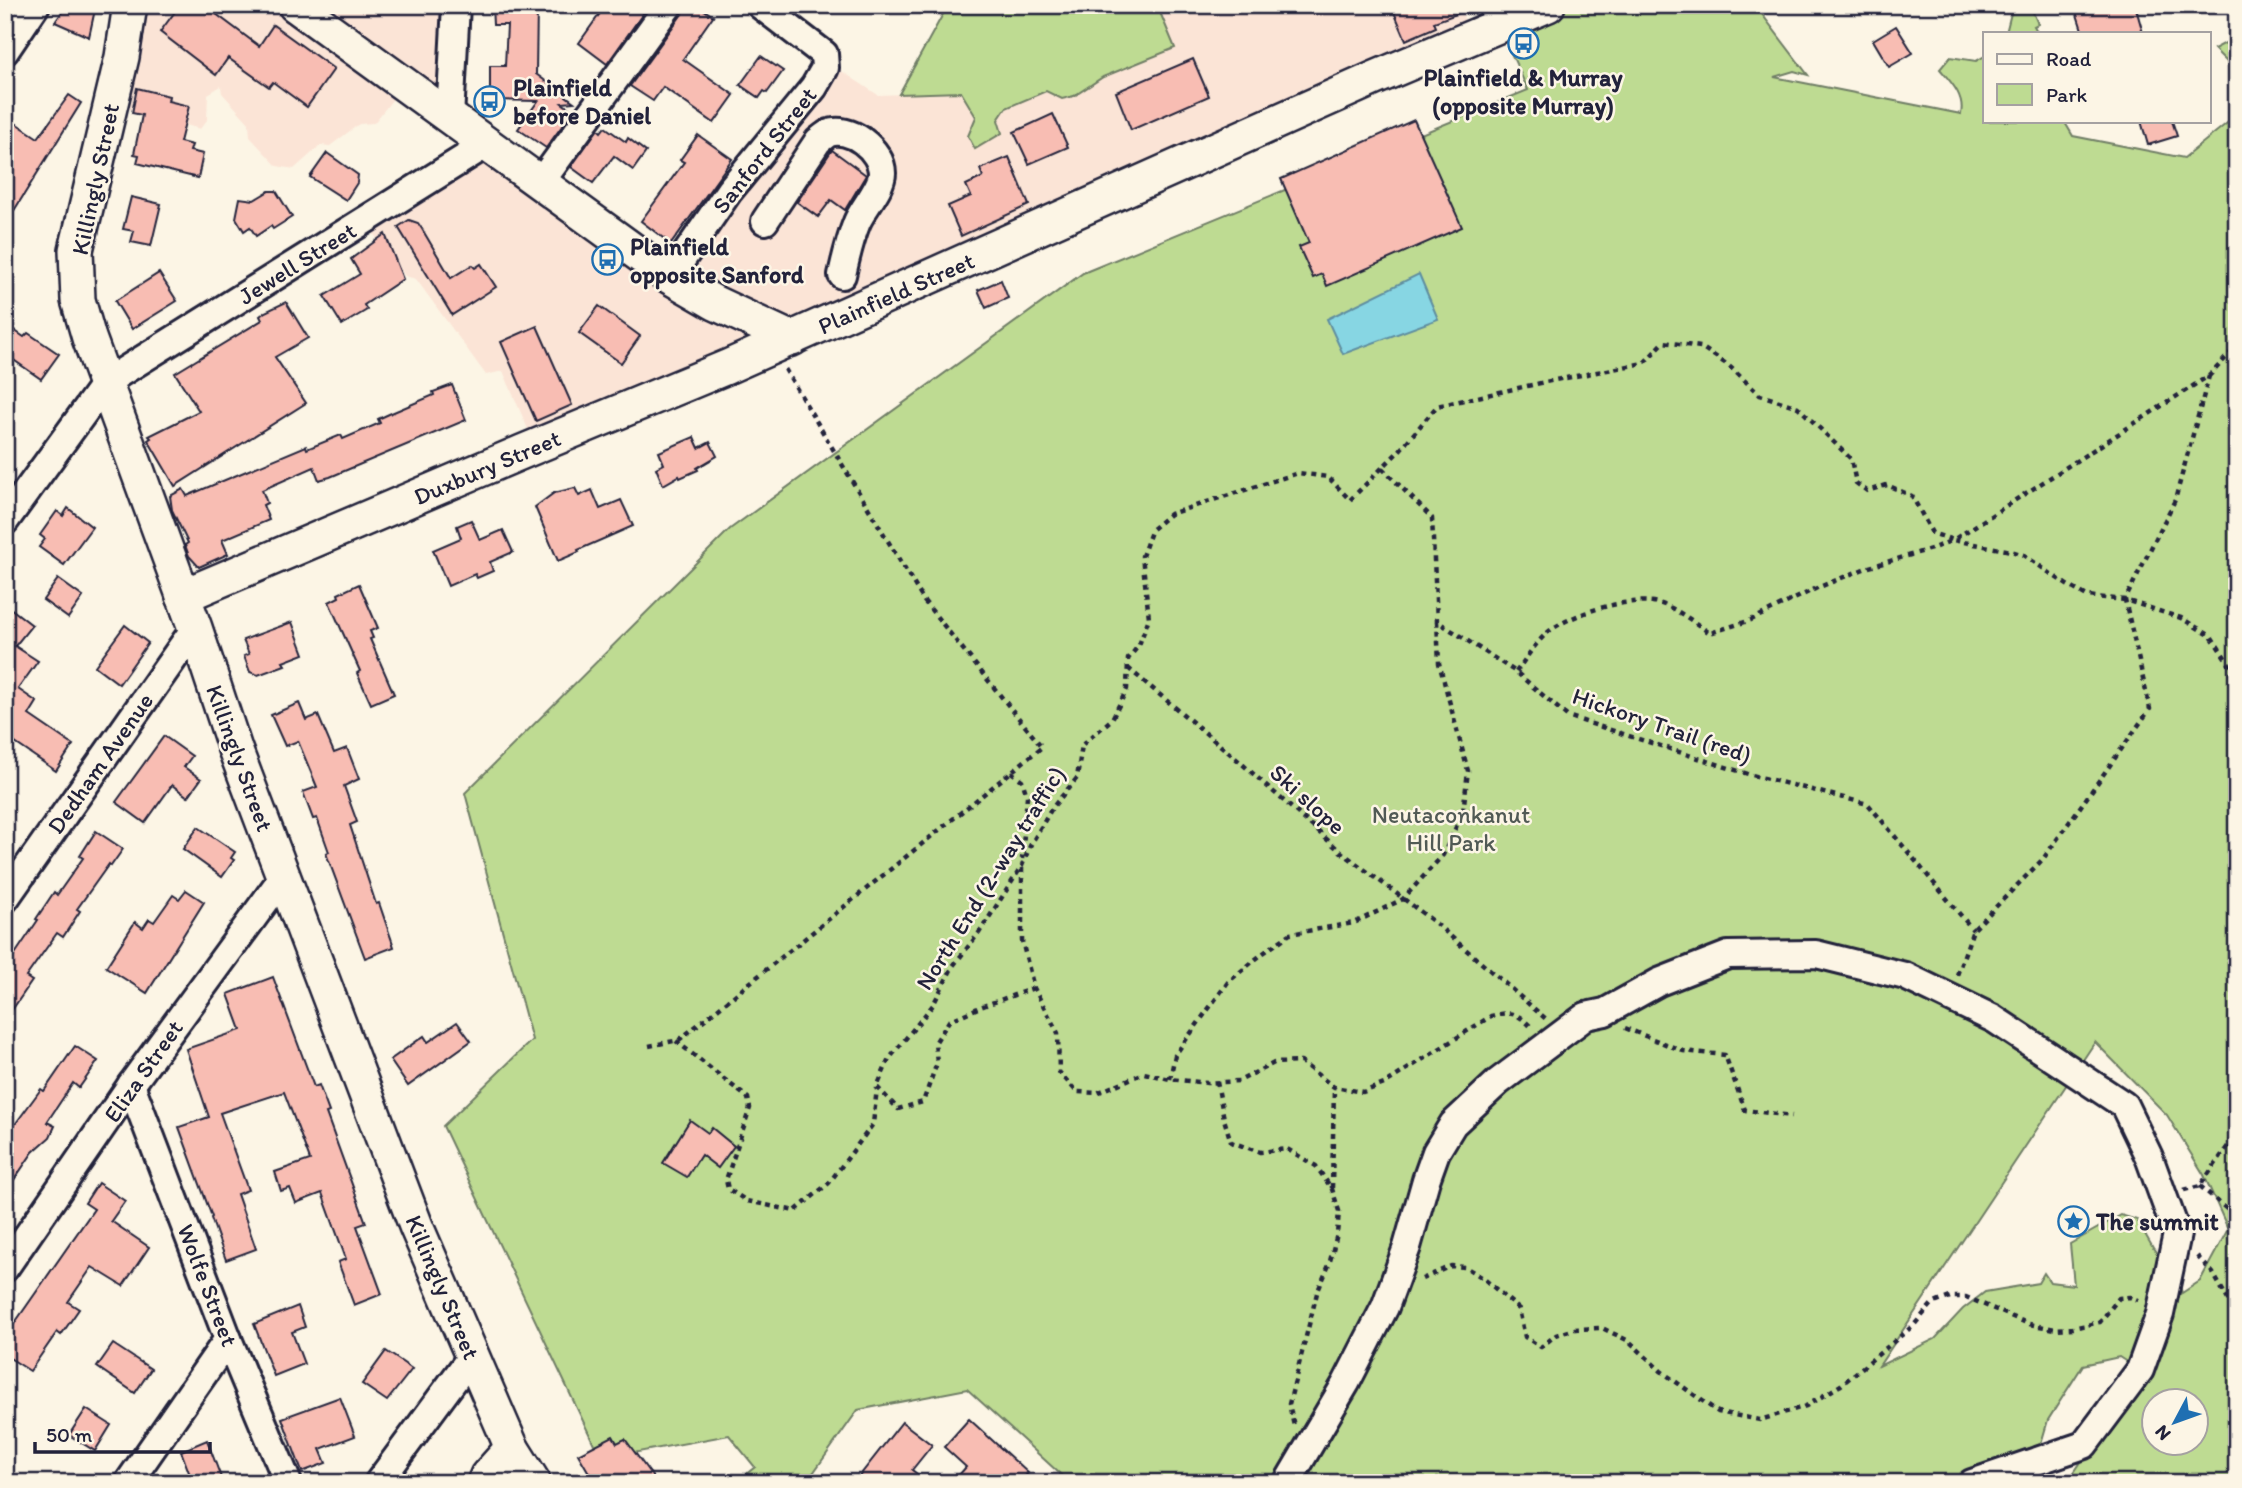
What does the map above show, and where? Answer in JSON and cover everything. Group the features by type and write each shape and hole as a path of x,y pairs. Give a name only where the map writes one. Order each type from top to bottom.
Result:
{"main road":[{"name":"Killingly Street","path":"130,5 122,57 76,250 78,300 89,338 195,628 235,749 416,1226 512,1448 534,1483"},
{"name":"Plainfield Street","path":"295,5 670,277 716,303 792,339 1375,78 1548,5"},
{"name":"Duxbury Street","path":"183,596 792,339"},
{"path":"484,1483 486,1476 512,1448"}],"street":[{"path":"5,51 36,5"},
{"path":"450,118 456,5"},
{"path":"540,183 669,5"},
{"name":"Sanford Street","path":"670,277 729,191 814,87 825,68 824,54 760,5"},
{"path":"765,221 818,141 826,134 835,132 862,140 872,148 879,160 881,181 857,223 842,275"},
{"name":"Jewell Street","path":"106,382 487,144"},
{"path":"5,521 106,382"},
{"name":"Dedham Avenue","path":"5,899 195,628"},
{"name":"Eliza Street","path":"5,1268 131,1085 283,877"},
{"path":"1287,1483 1346,1383 1385,1307 1407,1247 1436,1152 1452,1124 1498,1082 1586,1016 1605,1012 1659,982 1728,955 1816,954 1906,976 1994,1018 2124,1105 2150,1157 2177,1234 2160,1314 2140,1370 2084,1445 1972,1483"},
{"name":"Wolfe Street","path":"131,1085 228,1339 288,1483"},
{"path":"128,1483 228,1339"},
{"path":"378,1483 471,1357"}],"path":[{"path":"1171,1079 1175,1055 1228,982 1290,934 1354,923 1404,899 1443,855 1463,812 1468,771 1440,663 1432,518 1382,468 1437,406 1644,363 1664,342 1701,346 1728,365 1760,395 1798,407 1851,459 1856,483 1867,491 1888,485 1912,496 1932,533 2024,555 2067,586 2087,596 2125,600 2181,618 2211,636 2230,665 2237,722"},
{"path":"1517,672 1533,649 1554,628 1607,605 1655,602 1686,617 1710,634 1751,620 1866,568 1953,540 2210,375 2237,346"},
{"path":"649,1046 676,1041 1042,747 924,601 783,366 774,371"},
{"path":"1949,997 1973,930 2043,859 2150,709 2125,600 2175,500 2210,375"},
{"name":"North End (2-way traffic)","path":"1034,988 949,1021 935,1043 937,1063 923,1102 898,1109 877,1087 889,1059 933,1004 953,966 979,933 1022,866 1052,808 1077,778 1082,745 1112,719 1127,689 1128,659 1139,645 1149,618 1142,556 1152,529 1170,513 1298,473 1328,477 1350,500 1382,468"},
{"name":"Hickory Trail (red)","path":"1437,621 1517,672 1567,716 1748,774 1868,804 1973,930"},
{"name":"Ski slope","path":"1128,668 1340,851 1433,921 1563,1034"},
{"path":"1011,772 1022,780 1027,796 1022,866 1022,941 1034,988 1058,1033 1059,1072 1077,1092 1097,1093 1144,1073 1171,1079 1239,1081 1274,1063 1301,1062 1334,1087 1363,1092 1384,1084 1491,1016 1511,1013 1521,1016 1530,1025"},
{"path":"1605,1012 1629,1031 1683,1051 1725,1055 1745,1110 1792,1116"},
{"path":"676,1041 748,1098 750,1108 726,1180 728,1189 747,1201 795,1211 829,1183 873,1124 877,1087"},
{"path":"1217,1082 1231,1142 1260,1152 1287,1149 1316,1166 1332,1189 1339,1211 1329,1265 1317,1293 1289,1404 1296,1433 1312,1442"},
{"path":"1332,1189 1334,1087"},
{"path":"2163,1195 2200,1186 2228,1146 2237,1122"},
{"path":"2200,1186 2237,1218"},
{"path":"2177,1234 2213,1273 2237,1316"},
{"path":"1385,1307 1406,1287 1451,1266 1465,1267 1483,1278 1519,1310 1525,1336 1541,1347 1556,1335 1575,1329 1602,1328 1629,1341 1661,1371 1718,1412 1760,1420 1806,1406 1841,1385 1914,1325 1932,1304 1950,1297 1966,1297 2029,1324 2055,1329 2100,1322 2119,1298 2130,1297 2142,1301 2164,1296"}],"shaded area":[{"path":"129,5 456,5 453,100 407,81 374,123 359,124 330,146 321,145 294,169 277,166 250,137 249,123 222,93 221,86 208,94 207,120 200,129 113,104"},
{"path":"1157,5 1459,5 1471,37 533,441 503,371 486,375 416,279 405,276 364,221 486,141 667,265 837,68 878,95 961,92 977,117 968,136 997,120 1006,108 1046,91 1062,99 1074,96 1103,77 1175,48"}],"green space":[{"path":"948,5 1157,5 1175,48 1103,77 1074,96 1062,99 1046,91 1006,108 998,120 1002,133 975,149 968,136 976,117 961,92 899,94"},
{"name":"Neutaconkanut Hill Park","path":"1550,5 1755,5 1808,75 1794,71 1774,77 1961,114 1959,95 1940,69 1950,57 1976,61 1983,57 1983,122 2065,122 2073,136 2184,158 2237,115 2237,1483 2067,1483 2127,1393 2139,1370 2119,1357 2083,1365 2048,1420 2034,1483 1070,1483 967,1389 858,1410 806,1483 735,1483 755,1467 729,1435 601,1459 443,1126 532,1040 465,793 730,529 1083,273 1528,90 1500,29","holes":["2095,1042 2167,1115 2204,1175 2228,1229 2200,1281 2182,1293 2179,1283 2153,1248 2137,1220 2121,1215 2070,1244 2074,1285 2050,1282 2044,1273 2038,1283 1985,1292 1963,1309 1935,1339 1879,1366"]},
{"path":"2013,5 2030,5 2038,24 2034,26 2037,32 2006,32"},
{"path":"2237,37 2237,72 2214,49"}],"water":[{"path":"1419,274 1438,319 1343,354 1327,319"}],"building":[{"path":"67,5 96,5 89,37 55,22"},
{"path":"180,5 204,5 259,46 273,25 334,69 307,107 273,82 269,87 228,58 216,75 160,32"},
{"path":"492,5 537,5 536,74 574,102 562,103 573,111 546,148 518,129 538,101 490,100 490,66 505,66 507,25 493,25"},
{"path":"606,5 649,5 607,64 579,43"},
{"path":"685,5 697,5 713,16 683,59 734,95 714,123 663,87 653,101 630,86 682,14"},
{"path":"1391,5 1473,5 1473,8 1434,22 1436,27 1406,40"},
{"path":"2074,5 2135,5 2143,32 2083,32"},
{"path":"1896,26 1913,53 1889,67 1873,40"},
{"path":"761,56 783,71 767,93 764,91 759,98 740,85"},
{"path":"1193,59 1209,96 1131,130 1116,92"},
{"path":"137,88 169,96 168,101 189,106 180,142 192,145 190,151 203,154 198,178 137,163 139,155 134,154 142,115 132,113"},
{"path":"69,95 81,103 5,225 5,116 38,138"},
{"path":"1053,114 1068,147 1029,164 1014,132"},
{"path":"1414,120 1462,227 1327,286 1322,274 1313,278 1299,247 1309,243 1281,179"},
{"path":"2141,122 2172,122 2177,136 2148,145"},
{"path":"605,127 626,142 628,138 646,152 633,170 614,156 593,183 571,167 598,129 601,132"},
{"path":"698,135 732,159 671,244 641,221 684,162 680,160"},
{"path":"832,150 866,175 845,210 831,200 818,217 797,202"},
{"path":"327,153 358,175 357,183 346,200 310,177"},
{"path":"1009,157 1029,205 961,236 948,206 971,196 966,185 983,177 980,169"},
{"path":"269,191 276,191 292,217 256,236 250,227 244,231 236,218 240,198 254,200"},
{"path":"131,197 161,204 151,246 131,242 134,231 123,229"},
{"path":"409,220 418,223 451,278 472,265 475,268 481,264 496,287 452,315 398,227"},
{"path":"385,234 403,279 364,305 367,310 342,325 324,296 360,274 351,259"},
{"path":"159,273 177,301 132,329 115,301"},
{"path":"1001,280 1008,298 986,308 978,290"},
{"path":"286,302 308,338 275,357 306,403 175,486 148,440 151,438 149,436 199,411 175,373 262,320 260,316 265,312"},
{"path":"599,306 640,336 621,363 579,333"},
{"path":"5,324 24,337 28,333 59,354 41,379 5,354"},
{"path":"537,326 572,405 536,421 501,342"},
{"path":"452,385 466,420 330,477 319,480 314,467 262,490 267,503 263,505 269,520 222,540 228,554 199,567 189,556 185,545 188,543 172,510 170,496 183,489 187,496 306,446 307,449 341,435 343,439 380,423 378,419"},
{"path":"694,437 699,448 710,442 717,456 697,468 698,470 663,485 656,468 664,464 659,452"},
{"path":"575,488 579,496 592,490 600,509 621,500 633,526 558,561 535,507 554,493"},
{"path":"68,508 92,527 64,565 39,547 45,539 40,535 57,511 63,516"},
{"path":"471,520 480,540 503,530 513,552 490,562 493,571 477,578 475,574 448,586 433,550 461,538 457,526"},
{"path":"58,579 83,597 68,618 43,600"},
{"path":"359,584 378,628 370,631 373,638 370,639 394,694 371,704 357,673 360,671 329,602 339,597 338,594"},
{"path":"5,604 32,625 15,646 38,661 18,689 37,702 29,715 73,745 56,771 5,736"},
{"path":"292,622 304,654 283,662 285,665 258,675 250,672 244,656 249,654 243,640"},
{"path":"125,625 148,643 119,684 95,666"},
{"path":"299,703 306,720 318,715 334,753 347,748 359,779 344,786 357,822 350,825 376,904 379,903 394,947 365,958 326,853 329,852 317,818 313,819 303,792 317,787 298,741 285,746 271,715"},
{"path":"164,736 192,756 184,767 201,779 188,797 172,785 145,823 116,802"},
{"path":"198,827 235,852 231,858 234,860 222,877 183,849"},
{"path":"96,831 123,849 77,909 80,911 63,937 57,933 26,977 32,981 5,1020 5,969 54,892 57,895 83,858 80,856"},
{"path":"186,890 204,902 147,993 106,967 135,922 143,928 149,919 154,922 173,895 179,899"},
{"path":"273,977 314,1087 319,1085 329,1112 326,1113 366,1223 357,1226 382,1294 354,1305 338,1262 346,1259 322,1193 296,1203 290,1188 281,1191 275,1172 310,1160 284,1092 220,1113 248,1190 237,1194 256,1249 226,1260 179,1127 209,1117 186,1049 241,1030 228,994"},
{"path":"457,1022 471,1041 408,1086 390,1060 424,1036 428,1042"},
{"path":"75,1046 98,1061 79,1088 73,1083 47,1122 55,1126 50,1137 33,1152 5,1193 5,1138 41,1089 44,1091"},
{"path":"690,1120 708,1133 712,1128 734,1146 718,1168 701,1155 687,1177 663,1163"},
{"path":"98,1183 125,1201 111,1221 149,1247 123,1286 92,1267 68,1302 79,1309 61,1335 57,1332 30,1371 5,1355 5,1337 94,1209 85,1203"},
{"path":"298,1306 305,1327 292,1332 304,1364 274,1376 254,1324"},
{"path":"113,1344 151,1369 135,1393 97,1367"},
{"path":"386,1351 412,1369 387,1401 362,1384"},
{"path":"340,1397 355,1436 320,1449 326,1463 302,1472 282,1418"},
{"path":"86,1409 111,1425 95,1451 69,1435"},
{"path":"969,1419 1028,1473 1019,1483 952,1483 966,1467 944,1447"},
{"path":"902,1422 932,1445 912,1470 929,1483 854,1483"},
{"path":"613,1436 617,1443 625,1439 657,1483 595,1483 578,1454"},
{"path":"207,1440 223,1483 193,1483 181,1451"}],"place":[{"name":"Plainfield & Murray (opposite Murray)","path":"1523,43"},
{"name":"Plainfield before Daniel","path":"490,101"},
{"name":"Plainfield opposite Sanford","path":"607,260"},
{"name":"The summit","path":"2073,1221"}]}
